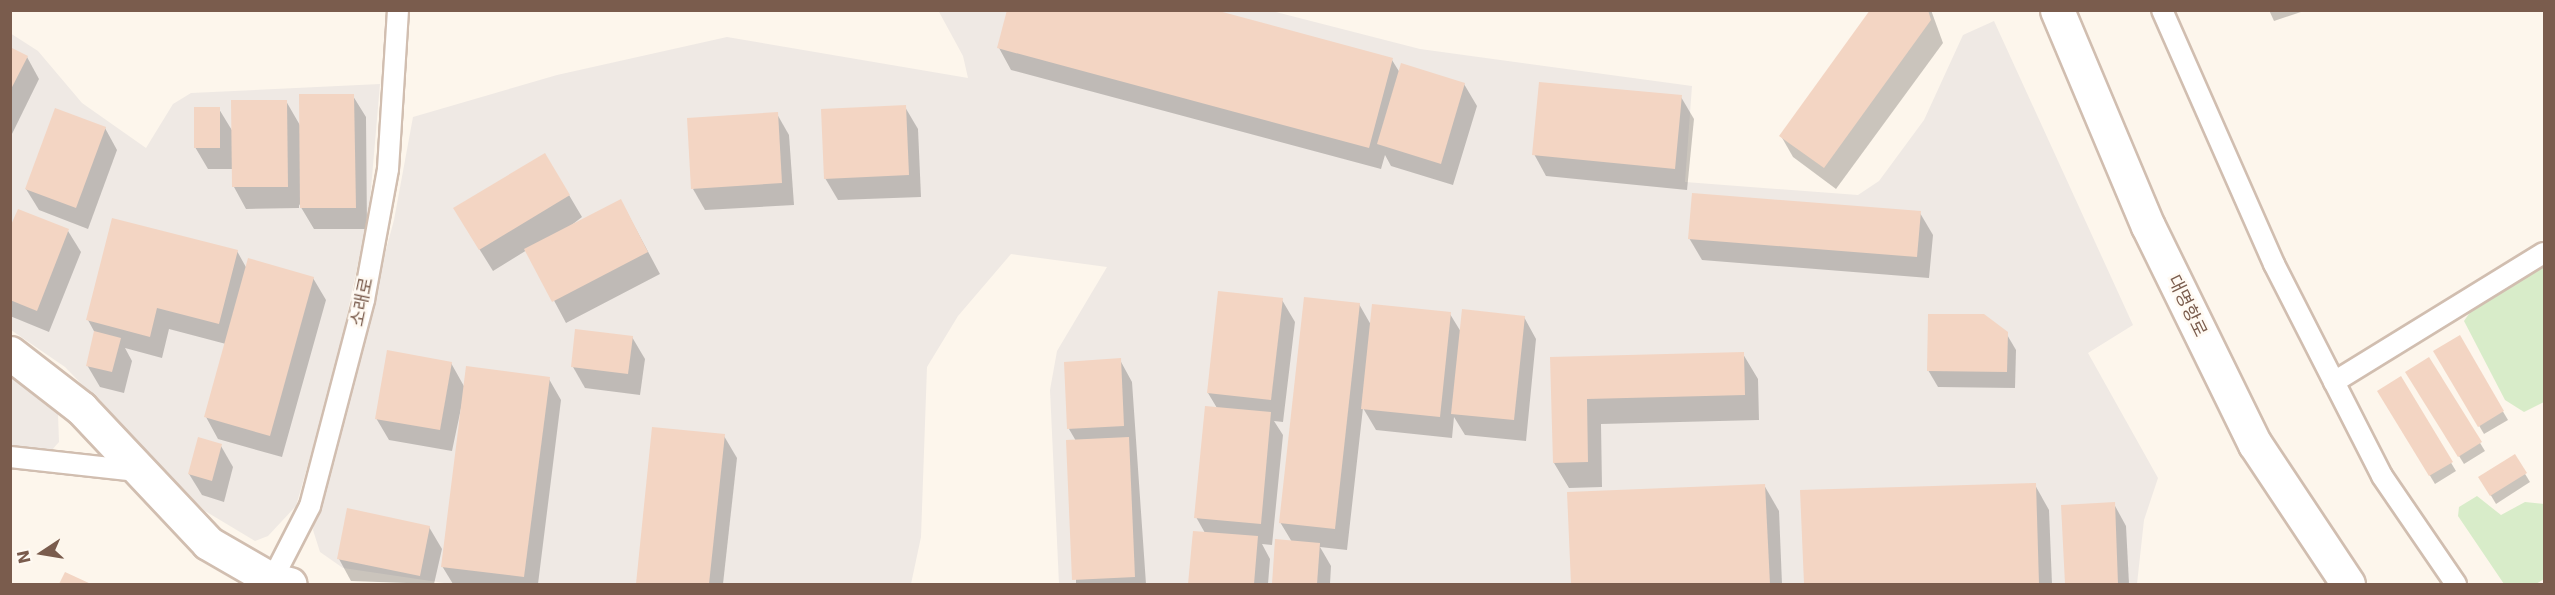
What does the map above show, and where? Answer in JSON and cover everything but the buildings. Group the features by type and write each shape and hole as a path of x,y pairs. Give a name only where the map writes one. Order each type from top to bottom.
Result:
{"main road":[{"name":"대명항로","path":"2057,10 2148,226 2255,444 2348,585"},
{"name":"소래로","path":"10,353 81,408 137,471 208,543 281,582"}],"lane":[{"name":"소래로","path":"281,582 310,506 361,312 388,169 398,10"},
{"path":"2162,10 2274,264 2382,476 2456,585"},
{"path":"2334,382 2544,253"},
{"path":"10,457 137,471"}],"shaded area":[{"path":"938,10 1272,11 1420,49 1692,86 1685,182 1858,195 1879,181 1924,120 1963,35 1994,21 2133,325 2088,353 2158,478 2144,520 2137,584 1059,584 1050,390 1057,351 1107,267 1011,254 958,316 927,367 921,537 911,584 451,584 343,568 320,552 313,530 316,509 394,220 413,117 557,75 727,37 968,78 963,56"},
{"path":"10,33 38,51 82,103 146,148 173,104 191,93 380,84 369,212 336,367 296,506 268,536 255,541 205,511 65,367 11,330"},
{"path":"10,369 58,414 59,442 51,451 11,451"}],"green space":[{"path":"2544,265 2544,402 2524,412 2505,400 2464,321 2473,308"},
{"path":"2477,496 2501,515 2525,502 2544,504 2544,579 2536,584 2504,584 2458,516 2459,507"}]}
